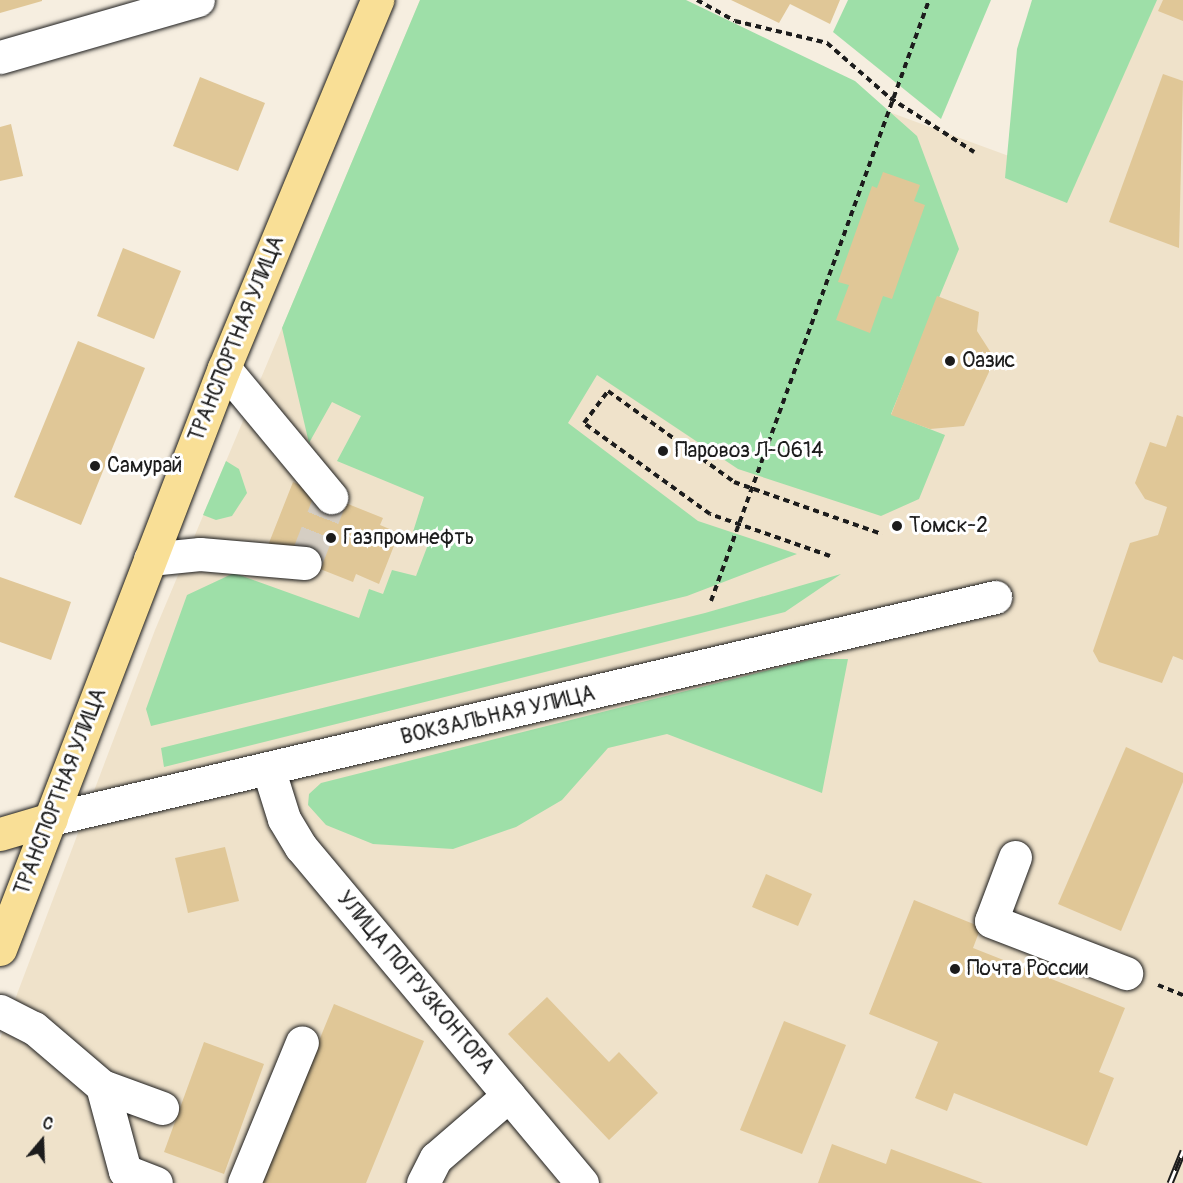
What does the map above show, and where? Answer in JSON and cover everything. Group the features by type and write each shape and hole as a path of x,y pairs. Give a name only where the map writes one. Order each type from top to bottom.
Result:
{"main road":[{"name":"ТРАНСПОРТНАЯ УЛИЦА","path":"0,949 224,368 377,0"},
{"name":"ВОКЗАЛЬНАЯ УЛИЦА","path":"0,834 51,819"}],"street":[{"path":"0,57 198,0"},
{"path":"224,368 331,497"},
{"path":"150,559 200,554 305,563"},
{"name":"ВОКЗАЛЬНАЯ УЛИЦА","path":"51,819 268,771 995,597"},
{"name":"УЛИЦА ПОГРУЗКОНТОРА","path":"268,771 284,819 301,847 582,1183"},
{"path":"1015,856 991,921 1126,973"},
{"path":"0,1011 34,1028 102,1086 162,1108"},
{"path":"244,1183 302,1042"},
{"path":"102,1086 125,1170 156,1183"},
{"path":"423,1183 436,1158 509,1095"}],"path":[{"path":"697,0 735,21 827,43 890,98 974,152"},
{"path":"711,601 890,98 929,0"},
{"path":"830,556 710,514 584,423 608,391 734,482 882,534"}],"shaded area":[{"path":"420,0 585,0 1017,159 1108,0 1183,0 1183,1183 0,1183 0,1039 155,630"}],"green space":[{"path":"420,0 686,0 855,81 917,136 959,249 891,414 945,435 919,499 881,516 738,469 597,375 568,423 698,521 797,554 687,596 151,726 146,709 187,595 234,573 359,618 369,589 383,594 392,570 416,576 429,542 412,535 424,497 337,461 361,416 332,402 309,443 282,328"},
{"path":"848,0 991,0 941,119 833,32"},
{"path":"1032,0 1157,0 1067,203 1005,178 1017,49"},
{"path":"226,461 239,469 247,493 232,516 216,520 203,515"},
{"path":"841,574 785,612 164,767 161,748 705,613"},
{"path":"813,659 848,659 822,793 667,734 608,748 562,800 516,827 453,849 373,844 326,825 308,805 309,794 321,783"}],"building":[{"path":"0,0 42,0 42,1 0,13"},
{"path":"731,0 840,0 830,24 790,4 779,23"},
{"path":"1163,0 1183,0 1183,21 1158,11"},
{"path":"1163,74 1183,81 1179,248 1109,222"},
{"path":"200,77 265,103 238,171 173,146"},
{"path":"11,124 23,176 0,181 0,127"},
{"path":"883,172 920,185 914,201 925,205 892,299 883,296 870,333 836,320 849,285 838,282 872,186 877,188"},
{"path":"123,248 181,271 154,339 97,316"},
{"path":"937,296 979,312 977,331 995,359 964,426 930,429 891,415"},
{"path":"78,341 145,368 81,525 14,497"},
{"path":"1177,415 1183,417 1183,660 1173,656 1162,683 1099,662 1093,651 1130,543 1158,535 1167,507 1145,499 1135,483 1150,442 1166,447"},
{"path":"293,482 383,518 380,525 399,533 379,584 356,574 353,582 267,548"},
{"path":"0,577 71,602 51,660 0,642"},
{"path":"1126,747 1183,773 1183,782 1121,931 1058,904"},
{"path":"225,847 239,901 188,913 175,858"},
{"path":"766,874 812,894 798,926 752,907"},
{"path":"914,900 981,927 973,948 1125,1008 1099,1072 1114,1078 1087,1146 954,1093 947,1111 915,1098 938,1042 869,1014"},
{"path":"547,997 609,1062 619,1052 658,1093 609,1140 508,1034"},
{"path":"334,1004 424,1041 366,1183 261,1183"},
{"path":"784,1021 846,1045 802,1154 740,1130"},
{"path":"204,1042 264,1064 224,1174 164,1152"},
{"path":"832,1144 886,1164 891,1149 983,1183 818,1183"}],"tunnel":[{"path":"305,563 331,497"}],"railway":[{"path":"1170,1183 1183,1151"}],"place":[{"name":"Оазис","path":"950,361"},
{"name":"Паровоз Л-0614","path":"663,451"},
{"name":"Самурай","path":"95,466"},
{"name":"Томск-2","path":"897,526"},
{"name":"Газпромнефть","path":"331,538"},
{"name":"Почта России","path":"955,969"}]}
